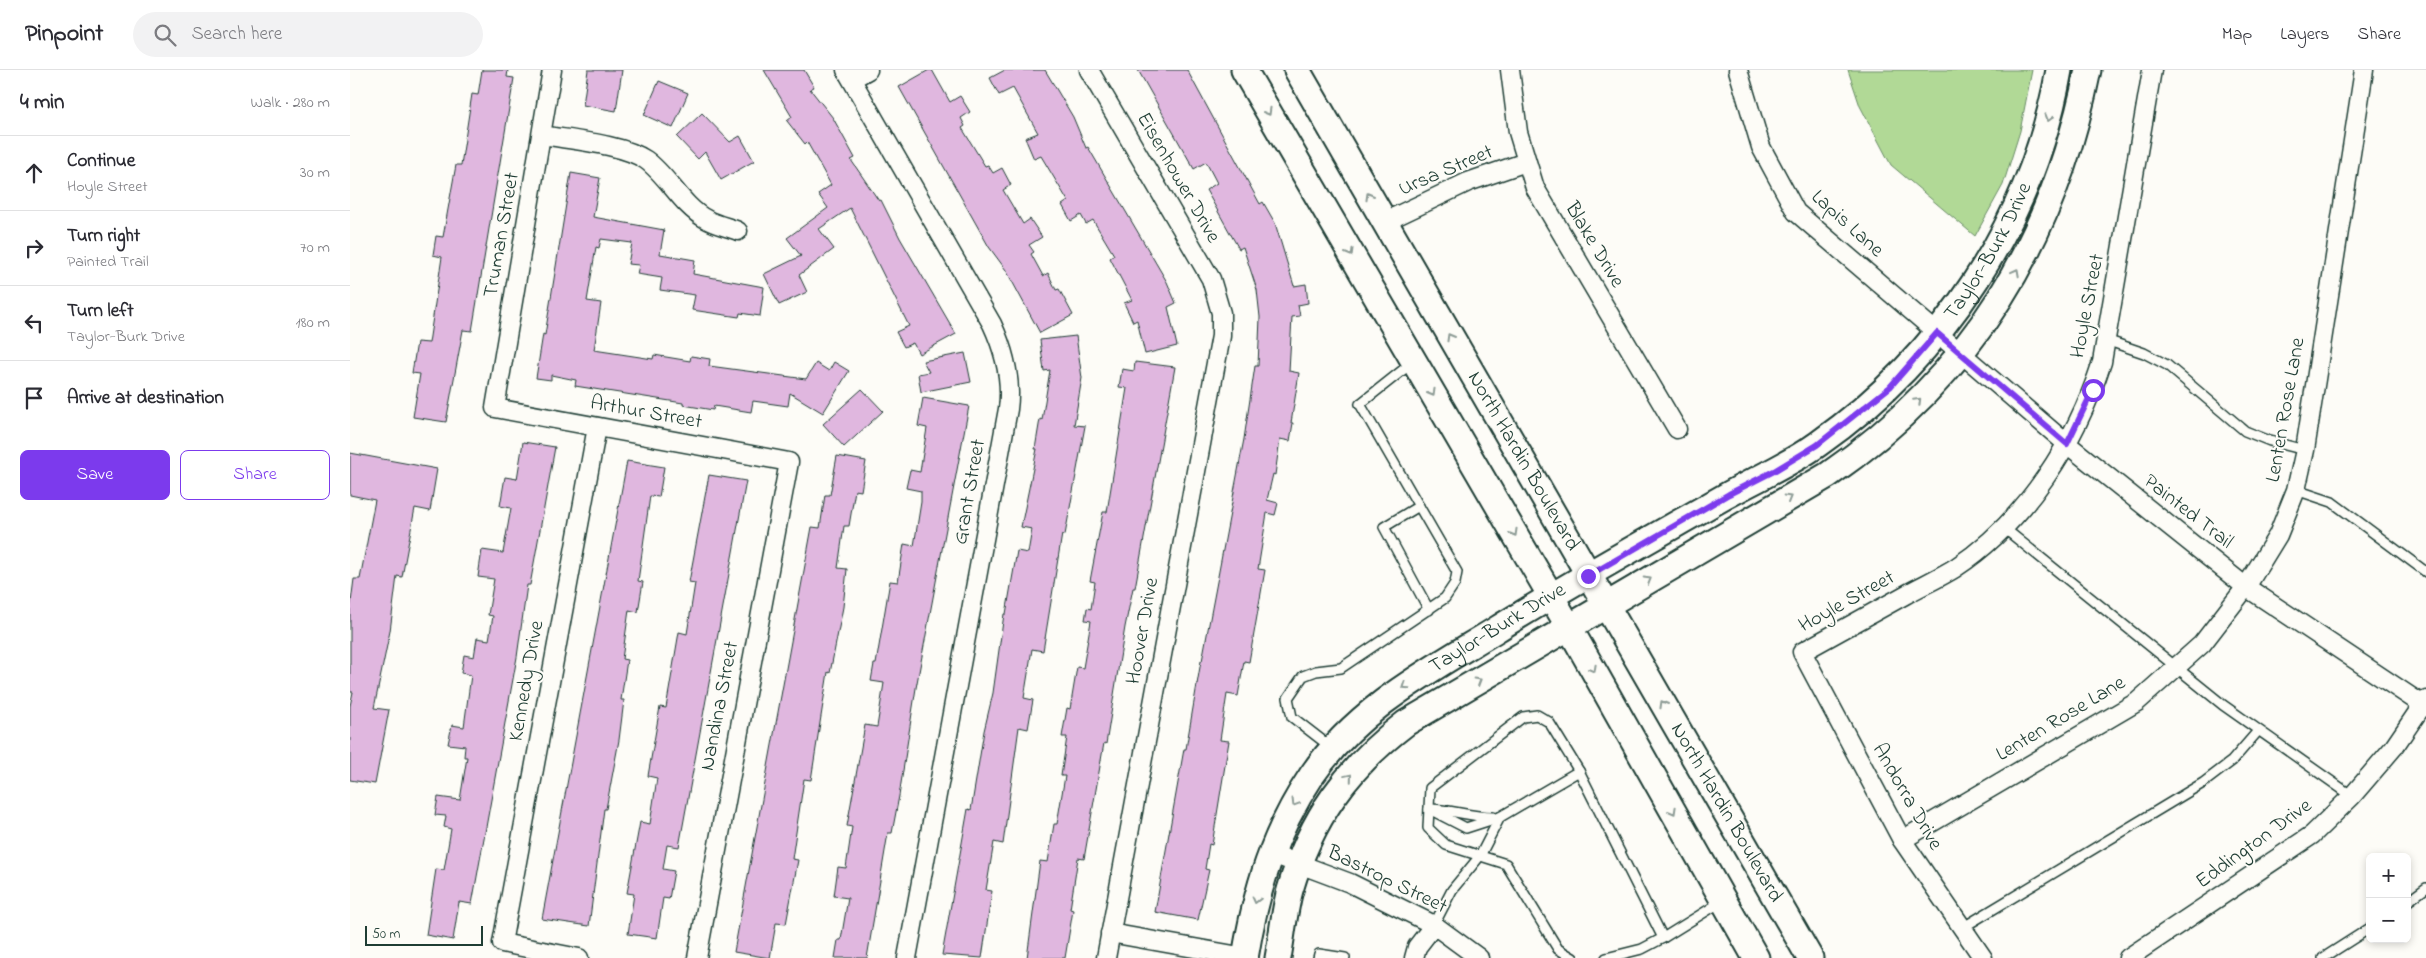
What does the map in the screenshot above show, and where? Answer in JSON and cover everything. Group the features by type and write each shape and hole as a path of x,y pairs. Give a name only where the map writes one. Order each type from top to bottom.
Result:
{"street":[{"name":"Truman Street","path":"495,408 552,70"},
{"path":"849,75 868,70"},
{"name":"Eisenhower Drive","path":"1090,70 1211,280 1221,313"},
{"name":"North Hardin Boulevard","path":"1244,70 1569,627 1756,958"},
{"name":"North Hardin Boulevard","path":"1297,70 1810,958"},
{"name":"Blake Drive","path":"1510,70 1515,116 1526,162 1535,188 1677,429"},
{"name":"Lapis Lane","path":"1738,70 1761,146 1796,212 1937,333"},
{"name":"Taylor-Burk Drive","path":"1245,957 1256,898 1270,854 1283,824 1313,774 1360,720 1384,699 1550,596 1817,445 1890,387 1937,333 1970,289 2013,216 2030,178 2044,135 2059,70"},
{"name":"Taylor-Burk Drive","path":"1278,958 1290,892 1299,864 1317,821 1340,789 1376,746 1406,723 1828,474 1855,456 1904,414 1960,354 2004,293 2042,221 2068,153 2088,70"},
{"name":"Hoyle Street","path":"1802,652 1955,568 2004,528 2067,444 2093,390 2106,340 2152,70"},
{"name":"Lenten Rose Lane","path":"1902,840 2137,702 2202,644 2246,587 2278,535 2296,490 2305,450 2364,70"},
{"name":"Grant Street","path":"849,75 992,324 1006,361 1010,386 1008,409 907,958"},
{"path":"542,135 616,149 636,155 651,164 700,215 714,223 738,231"},
{"name":"Ursa Street","path":"1384,222 1468,182 1526,162"},
{"name":"Hoover Drive","path":"1106,958 1221,336 1221,313"},
{"name":"Painted Trail","path":"1937,333 2067,444 2246,587 2425,704"},
{"name":"Arthur Street","path":"495,408 789,462"},
{"name":"Kennedy Drive","path":"579,958 502,943 597,428"},
{"name":"Nandina Street","path":"697,958 789,462"},
{"name":"Andorra Drive","path":"1802,652 1902,840 1983,958"},
{"name":"Eddington Drive","path":"2128,958 2312,835 2352,796 2394,747 2425,704"},
{"name":"Bastrop Street","path":"1270,854 1350,883 1434,925 1479,958"},
{"path":"1414,958 1418,947 1434,925"},
{"path":"1110,933 1245,957"}],"lane":[{"path":"2106,340 2144,353 2167,365 2245,431 2270,441 2305,450"},
{"path":"1333,749 1292,717 1288,698 1303,676 1316,671 1342,668 1446,598 1455,583 1456,572 1360,404 1414,362"},
{"path":"2296,490 2332,502 2426,572"},
{"path":"1419,506 1384,527 1429,610"},
{"path":"2004,528 2175,668 2258,730 2352,796"},
{"path":"1573,958 1558,949 1506,864 1446,846 1428,828 1430,788 1523,717 1537,715 1549,722 1579,770 1663,938"},
{"path":"1962,928 2203,783 2232,761 2258,730"},
{"path":"1429,809 1466,828 1500,817 1579,770"},
{"path":"1434,925 1452,890 1480,856 1500,817"},
{"path":"2411,899 2426,888"},
{"path":"1606,958 1642,949 1723,901"},
{"path":"2323,958 2366,931"},
{"path":"1318,958 1319,954 1345,958"}],"green space":[{"path":"1848,70 2032,70 2020,131 2003,185 1975,236 1891,165 1860,106"}],"building":[{"path":"482,70 508,70 507,77 514,78 472,331 463,330 446,422 413,417 420,374 412,373 417,342 429,343 442,257 433,255 436,236 443,237 456,165 461,165 472,94 478,95"},
{"path":"588,70 622,70 616,111 583,105"},
{"path":"764,70 804,70 814,87 810,89 833,118 855,158 851,160 879,201 881,200 900,238 956,334 919,354 913,343 904,347 896,332 909,326 850,208 819,229 834,249 799,275 807,292 779,305 764,274 801,256 787,238 828,208 818,194 831,185 807,142 805,144 787,121 792,117"},
{"path":"932,70 950,102 960,96 970,112 961,118 965,126 962,128 985,166 988,165 993,173 1002,168 1011,185 1003,190 1023,224 1030,219 1042,237 1029,245 1034,252 1031,254 1043,276 1048,273 1056,290 1059,289 1073,315 1040,333 1006,270 989,247 899,87"},
{"path":"1005,70 1045,70 1073,117 1086,148 1088,147 1167,282 1176,303 1168,307 1177,346 1145,354 1137,320 1133,322 1124,303 1132,300 1110,258 1114,255 1093,220 1086,224 1081,215 1071,221 1062,205 1068,201 1041,156 1034,159 1025,138 1038,133 1013,88 999,95 990,78"},
{"path":"1138,70 1187,70 1260,204 1263,202 1275,223 1294,286 1306,284 1308,303 1298,305 1300,316 1292,317 1289,371 1299,373 1291,423 1293,423 1290,441 1280,439 1275,475 1273,474 1267,500 1278,503 1275,515 1267,513 1258,569 1265,570 1249,662 1244,661 1238,696 1227,694 1220,740 1229,741 1212,845 1209,844 1205,869 1209,870 1198,920 1155,912 1184,749 1186,749 1244,439 1255,366 1258,366 1260,317 1257,290 1243,247 1239,249 1206,190 1217,183 1206,162 1194,169"},
{"path":"659,81 688,93 673,128 644,115"},
{"path":"702,113 730,142 740,136 754,161 721,180 705,152 698,159 677,137"},
{"path":"571,173 600,178 593,217 664,230 660,254 695,260 693,274 764,287 760,316 740,313 739,317 692,310 695,295 660,290 662,278 637,274 639,265 628,264 632,243 601,239 599,248 596,247 587,301 601,303 594,350 653,359 654,355 690,361 691,356 710,359 709,366 806,379 816,363 829,371 834,362 849,371 823,413 790,393 788,406 753,401 751,412 714,406 713,410 683,405 683,403 575,386 576,380 551,375 551,380 536,378 543,334 545,335"},
{"path":"1076,336 1082,378 1074,425 1085,426 1065,535 1062,534 1043,651 1032,649 1024,698 1033,700 1028,729 1019,727 1003,844 994,842 986,890 992,891 982,958 942,955 968,809 971,810 984,731 993,693 1004,614 1006,614 1017,551 1028,553 1032,529 1021,527 1037,449 1035,449 1050,370 1044,371 1040,340"},
{"path":"965,353 971,382 921,392 918,374 929,372 923,361"},
{"path":"1135,362 1175,367 1170,395 1135,588 1133,588 1125,627 1106,744 1104,743 1084,859 1078,858 1070,909 1073,910 1065,958 1027,958 1040,861 1048,862 1065,776 1061,776 1067,737 1062,737 1067,708 1070,709 1077,667 1083,668 1091,621 1085,620 1087,608 1091,609 1095,582 1090,581 1103,512 1107,512 1127,388 1119,387 1122,369 1134,371"},
{"path":"862,389 883,411 844,447 823,424"},
{"path":"923,398 969,406 916,688 892,833 888,833 867,958 835,958 838,940 841,940 848,898 834,896 838,867 846,868 852,827 847,826 865,725 877,727 884,683 871,681 874,664 876,664 890,581 898,582 904,544 914,546 921,502 921,491 906,488 910,470 920,472 927,428 918,426"},
{"path":"523,442 555,447 530,585 527,585 517,657 472,904 459,902 453,940 426,935 436,869 444,870 451,829 444,827 446,816 435,815 438,797 460,800 467,757 464,757 465,746 448,744 452,725 464,727 471,675 461,673 464,655 474,657 477,638 489,640 493,616 488,615 494,579 478,577 482,550 503,553 511,508 500,506 505,477 517,479"},
{"path":"350,453 437,469 430,511 415,508 402,577 397,576 390,631 374,708 389,710 375,784 350,780 350,706 353,692 350,692 350,610 354,579 360,579 375,500 350,495"},
{"path":"837,456 866,461 861,491 855,490 849,526 844,526 838,568 847,569 843,607 830,673 828,672 811,780 804,779 792,859 798,860 786,924 776,923 770,958 734,952 812,527 820,528 825,495 830,495"},
{"path":"627,461 664,467 659,497 650,496 638,581 643,582 638,612 629,610 622,659 627,660 621,700 624,700 619,740 606,809 604,809 589,926 542,919"},
{"path":"709,475 746,481 679,847 667,845 663,869 674,871 669,899 663,898 657,938 628,934 634,894 627,893 640,822 650,824 657,778 648,776 660,707 666,708 679,632 687,634 695,583 689,582"}],"route":[{"path":"1588,576 1817,445 1890,387 1937,333 2067,444 2093,390"}]}
